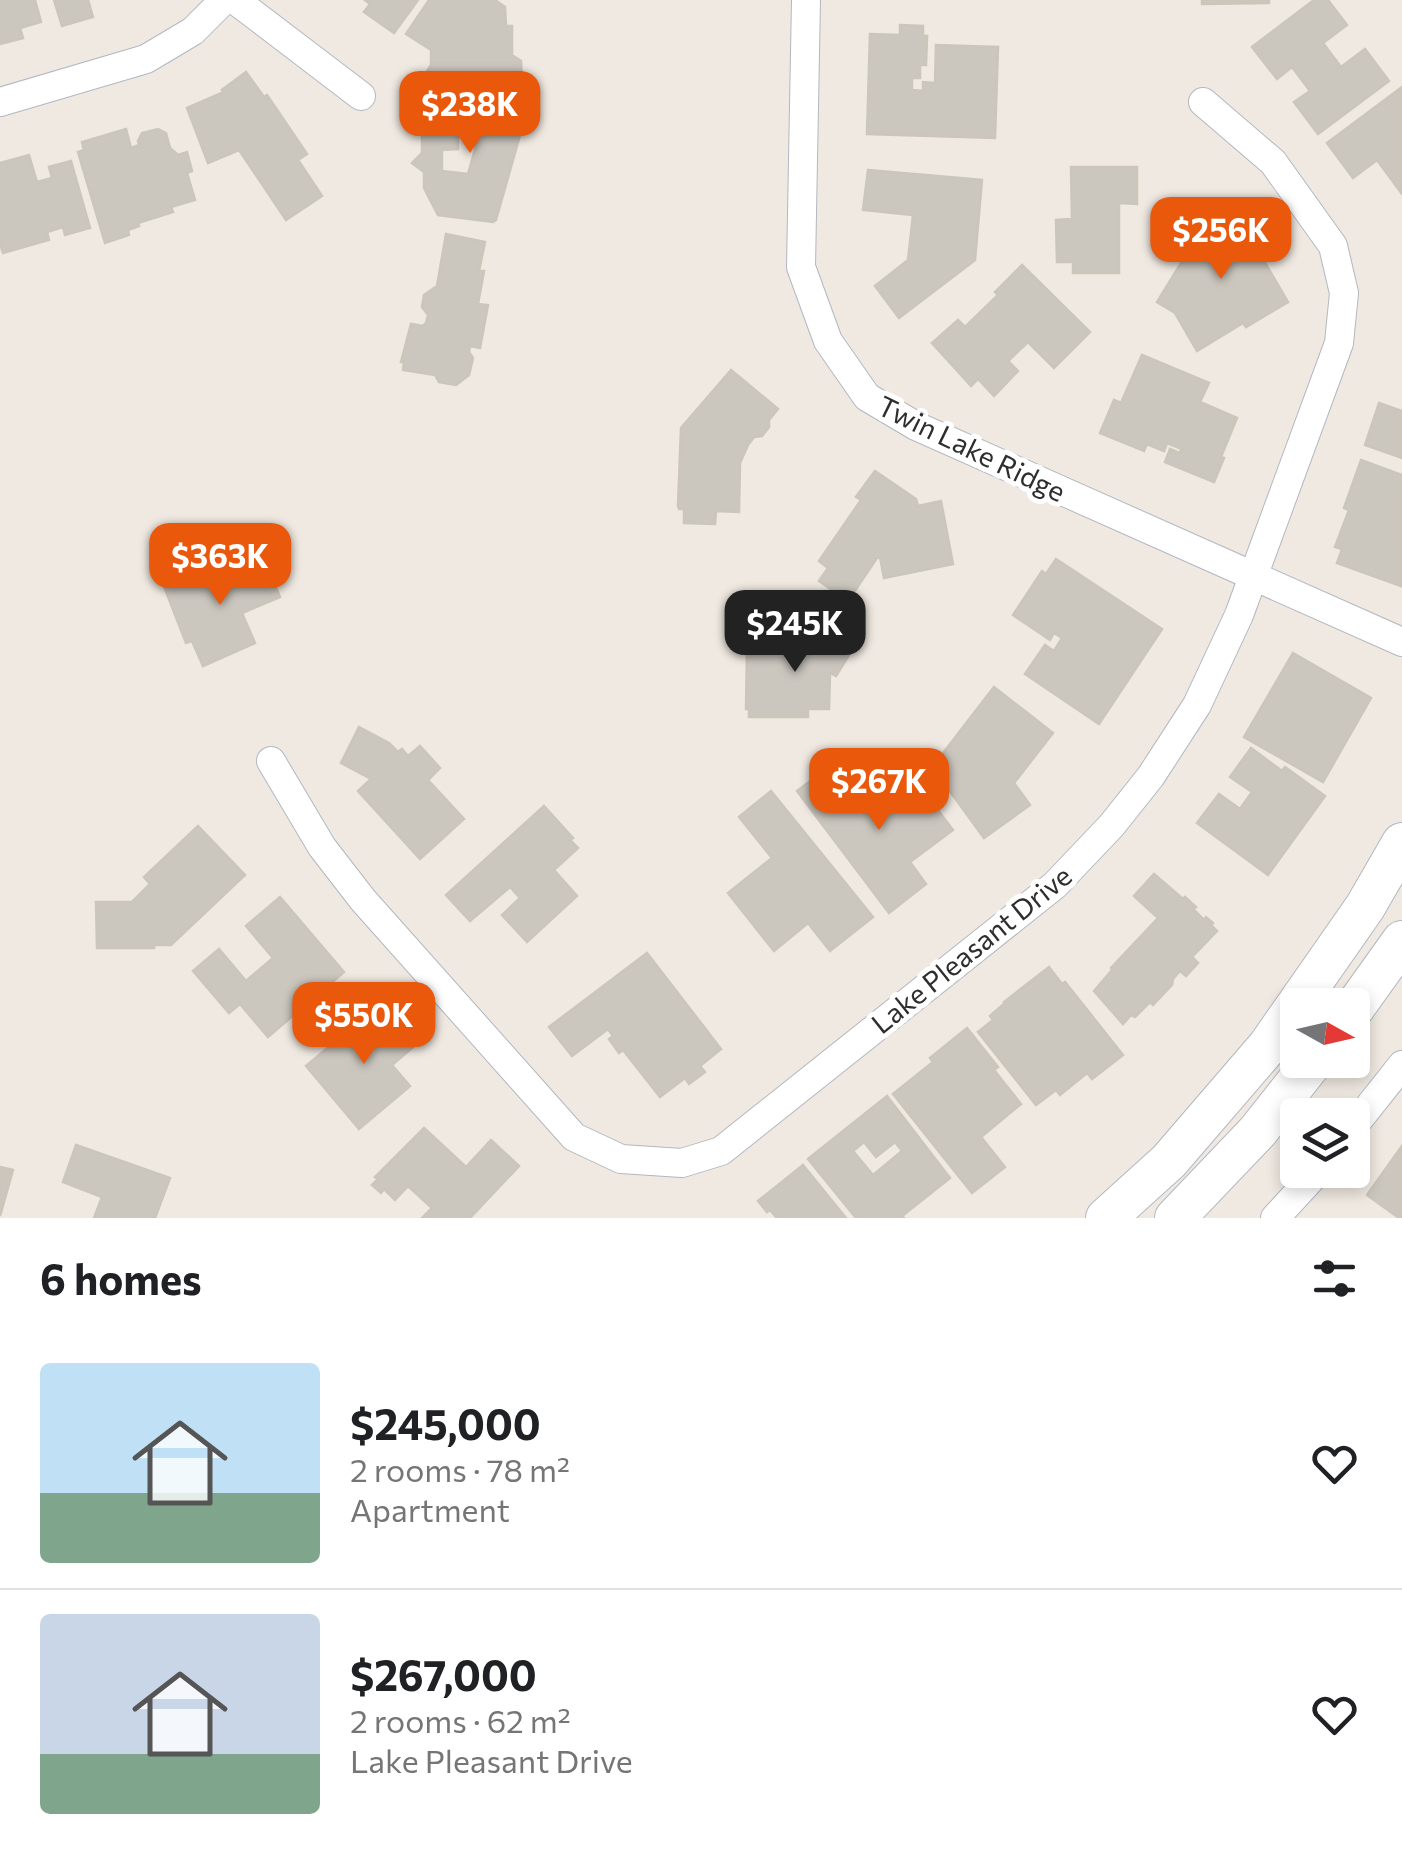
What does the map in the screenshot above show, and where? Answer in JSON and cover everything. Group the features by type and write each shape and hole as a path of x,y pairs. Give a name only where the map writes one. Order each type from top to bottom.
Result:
{"street":[{"path":"0,102 146,59 194,31 224,0"},
{"path":"235,0 361,96"},
{"name":"Twin Lake Ridge","path":"806,0 800,267 828,342 867,397 916,426 1402,642"},
{"name":"Lake Pleasant Drive","path":"272,761 322,847 363,900 574,1137 622,1160 682,1162 720,1151 1055,885 1112,825 1151,776 1197,706 1239,615 1339,343 1344,294 1332,246 1274,162 1203,102"},
{"path":"1106,1218 1168,1160 1268,1046 1365,907 1402,843"},
{"path":"1369,988 1402,941"},
{"path":"1370,1105 1402,1065"},
{"path":"1175,1218 1258,1131 1300,1078"},
{"path":"1275,1218 1302,1188"}],"building":[{"path":"0,0 35,0 41,22 20,28 23,38 0,44"},
{"path":"54,0 88,0 93,17 62,26"},
{"path":"365,0 418,0 394,33 364,12 370,4"},
{"path":"429,0 495,0 505,7 506,26 512,26 512,55 521,61 522,85 428,87 431,50 406,34"},
{"path":"1202,0 1269,0 1269,3 1202,4"},
{"path":"1314,0 1328,0 1347,25 1323,43 1341,67 1365,49 1389,81 1318,134 1294,102 1310,91 1292,67 1277,79 1252,47"},
{"path":"900,25 923,26 923,36 927,36 926,65 920,65 920,78 912,78 912,90 923,91 923,82 935,83 936,45 998,47 995,138 867,134 870,34 900,35"},
{"path":"246,72 264,97 267,95 307,154 298,160 322,196 286,220 239,150 208,163 187,108 224,92"},
{"path":"1402,87 1402,194 1377,160 1353,178 1327,143"},
{"path":"521,98 522,128 493,222 438,215 424,188 424,172 412,163 422,153 422,128 435,127 436,101","holes":["458,131 479,135 468,174 442,171 442,150 458,149"]},
{"path":"126,129 131,148 139,145 142,133 158,129 166,133 170,148 178,155 187,152 192,171 187,173 195,200 171,207 173,212 138,223 139,226 128,230 129,235 105,243 78,152 84,150 82,142"},
{"path":"29,155 37,182 52,178 49,167 71,161 90,228 65,235 63,227 47,232 49,240 3,253 0,163"},
{"path":"1071,167 1137,167 1137,204 1119,203 1119,273 1073,273 1073,262 1057,262 1056,220 1072,219"},
{"path":"868,170 982,180 975,260 899,318 875,286 908,260 913,215 863,210"},
{"path":"1212,206 1257,234 1247,250 1264,261 1288,302 1197,351 1175,313 1157,302"},
{"path":"446,234 485,242 478,304 488,305 480,348 470,346 473,358 469,375 456,385 439,382 435,375 403,370 401,362 411,324 426,323 424,295 437,286"},
{"path":"1022,265 1090,332 1054,368 1028,342 1008,361 1018,371 994,396 978,379 971,386 932,343 958,320 965,327"},
{"path":"1142,355 1209,383 1200,402 1237,418 1214,482 1165,462 1170,449 1179,453 1182,449 1167,443 1164,451 1147,444 1144,451 1100,433 1114,400 1121,403"},
{"path":"731,370 778,409 762,436 754,437 748,445 740,463 739,512 716,511 715,524 684,523 684,509 678,506 681,428"},
{"path":"1379,403 1402,411 1402,458 1365,445"},
{"path":"1361,460 1402,475 1401,586 1337,563 1342,549 1335,547 1349,510 1344,508"},
{"path":"875,471 916,499 918,506 941,501 953,564 884,578 880,557 877,558 848,601 819,581 828,568 819,561 861,500 856,497"},
{"path":"263,557 280,597 242,613 255,643 203,666 192,641 186,643 163,584 196,570 202,583"},
{"path":"1056,559 1162,629 1099,724 1025,674 1045,645 1054,651 1062,638 1054,633 1050,640 1013,615 1042,571 1046,574"},
{"path":"828,620 859,639 836,676 830,673 829,709 808,709 808,717 749,717 747,648 794,646 794,656 807,656"},
{"path":"1293,653 1371,698 1323,782 1244,737"},
{"path":"994,687 1053,733 1014,783 1030,805 984,838 941,779 930,770"},
{"path":"359,727 408,756 420,746 440,768 428,780 464,819 420,859 358,791 371,779 341,763"},
{"path":"1251,748 1325,796 1268,875 1197,823 1219,794 1240,809 1252,792 1230,777"},
{"path":"829,767 864,813 912,776 953,830 910,862 926,884 889,913 797,791"},
{"path":"771,791 873,917 830,951 808,923 774,951 728,893 772,858 739,817"},
{"path":"544,806 578,848 554,870 577,896 527,942 502,915 520,898 510,887 470,921 446,895"},
{"path":"198,826 245,875 171,945 97,948 96,902 132,902 150,884 144,877"},
{"path":"1154,874 1185,897 1217,931 1192,957 1198,963 1186,976 1180,971 1153,1005 1150,1002 1123,1024 1094,991 1158,918 1134,896"},
{"path":"280,897 344,972 268,1037 240,1004 229,1013 193,971 219,949 246,981 273,958 246,926"},
{"path":"647,953 721,1049 700,1066 705,1072 689,1084 685,1078 660,1097 623,1050 619,1053 609,1039 613,1036 608,1029 572,1056 549,1027"},
{"path":"1049,967 1123,1055 1092,1079 1087,1073 1060,1095 1056,1090 1036,1105 978,1032 993,1020 990,1016 1004,1002"},
{"path":"378,1006 413,1047 392,1065 410,1086 359,1129 306,1066"},
{"path":"967,1028 1021,1104 981,1137 1005,1167 972,1193 893,1094"},
{"path":"887,1096 950,1178 904,1218 856,1218 808,1159","holes":["864,1142 876,1157 895,1142 902,1151 873,1175 853,1151"]},
{"path":"424,1128 466,1167 491,1140 519,1166 470,1218 422,1218 432,1208 408,1186 395,1200 384,1189 381,1193 372,1185 378,1179 375,1177"},
{"path":"76,1145 170,1178 155,1218 94,1218 102,1197 63,1182"},
{"path":"1402,1146 1402,1218 1399,1218 1367,1195"},
{"path":"803,1165 846,1218 777,1218 758,1201"},
{"path":"0,1167 13,1170 0,1216"}]}
